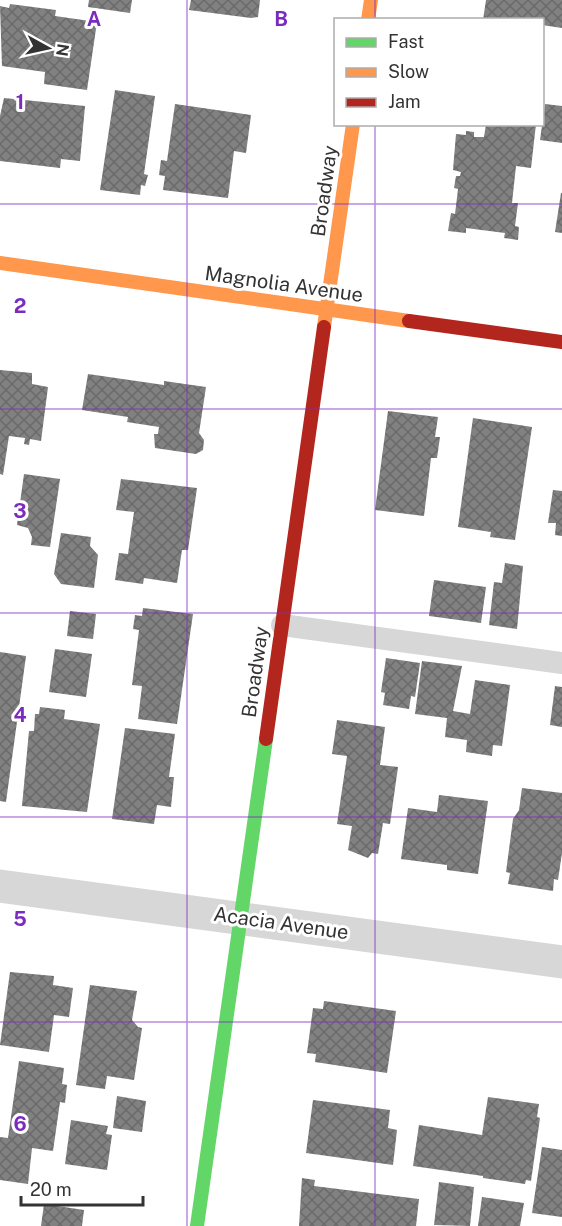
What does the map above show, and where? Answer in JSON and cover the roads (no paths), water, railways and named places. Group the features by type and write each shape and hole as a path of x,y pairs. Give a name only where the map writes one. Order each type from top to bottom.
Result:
{"street":[{"path":"368,18 371,0"},
{"name":"Broadway","path":"196,1226 353,126"},
{"name":"Magnolia Avenue","path":"0,263 562,342"},
{"name":"Acacia Avenue","path":"0,886 562,962"}],"lane":[{"path":"282,625 562,663"}]}
